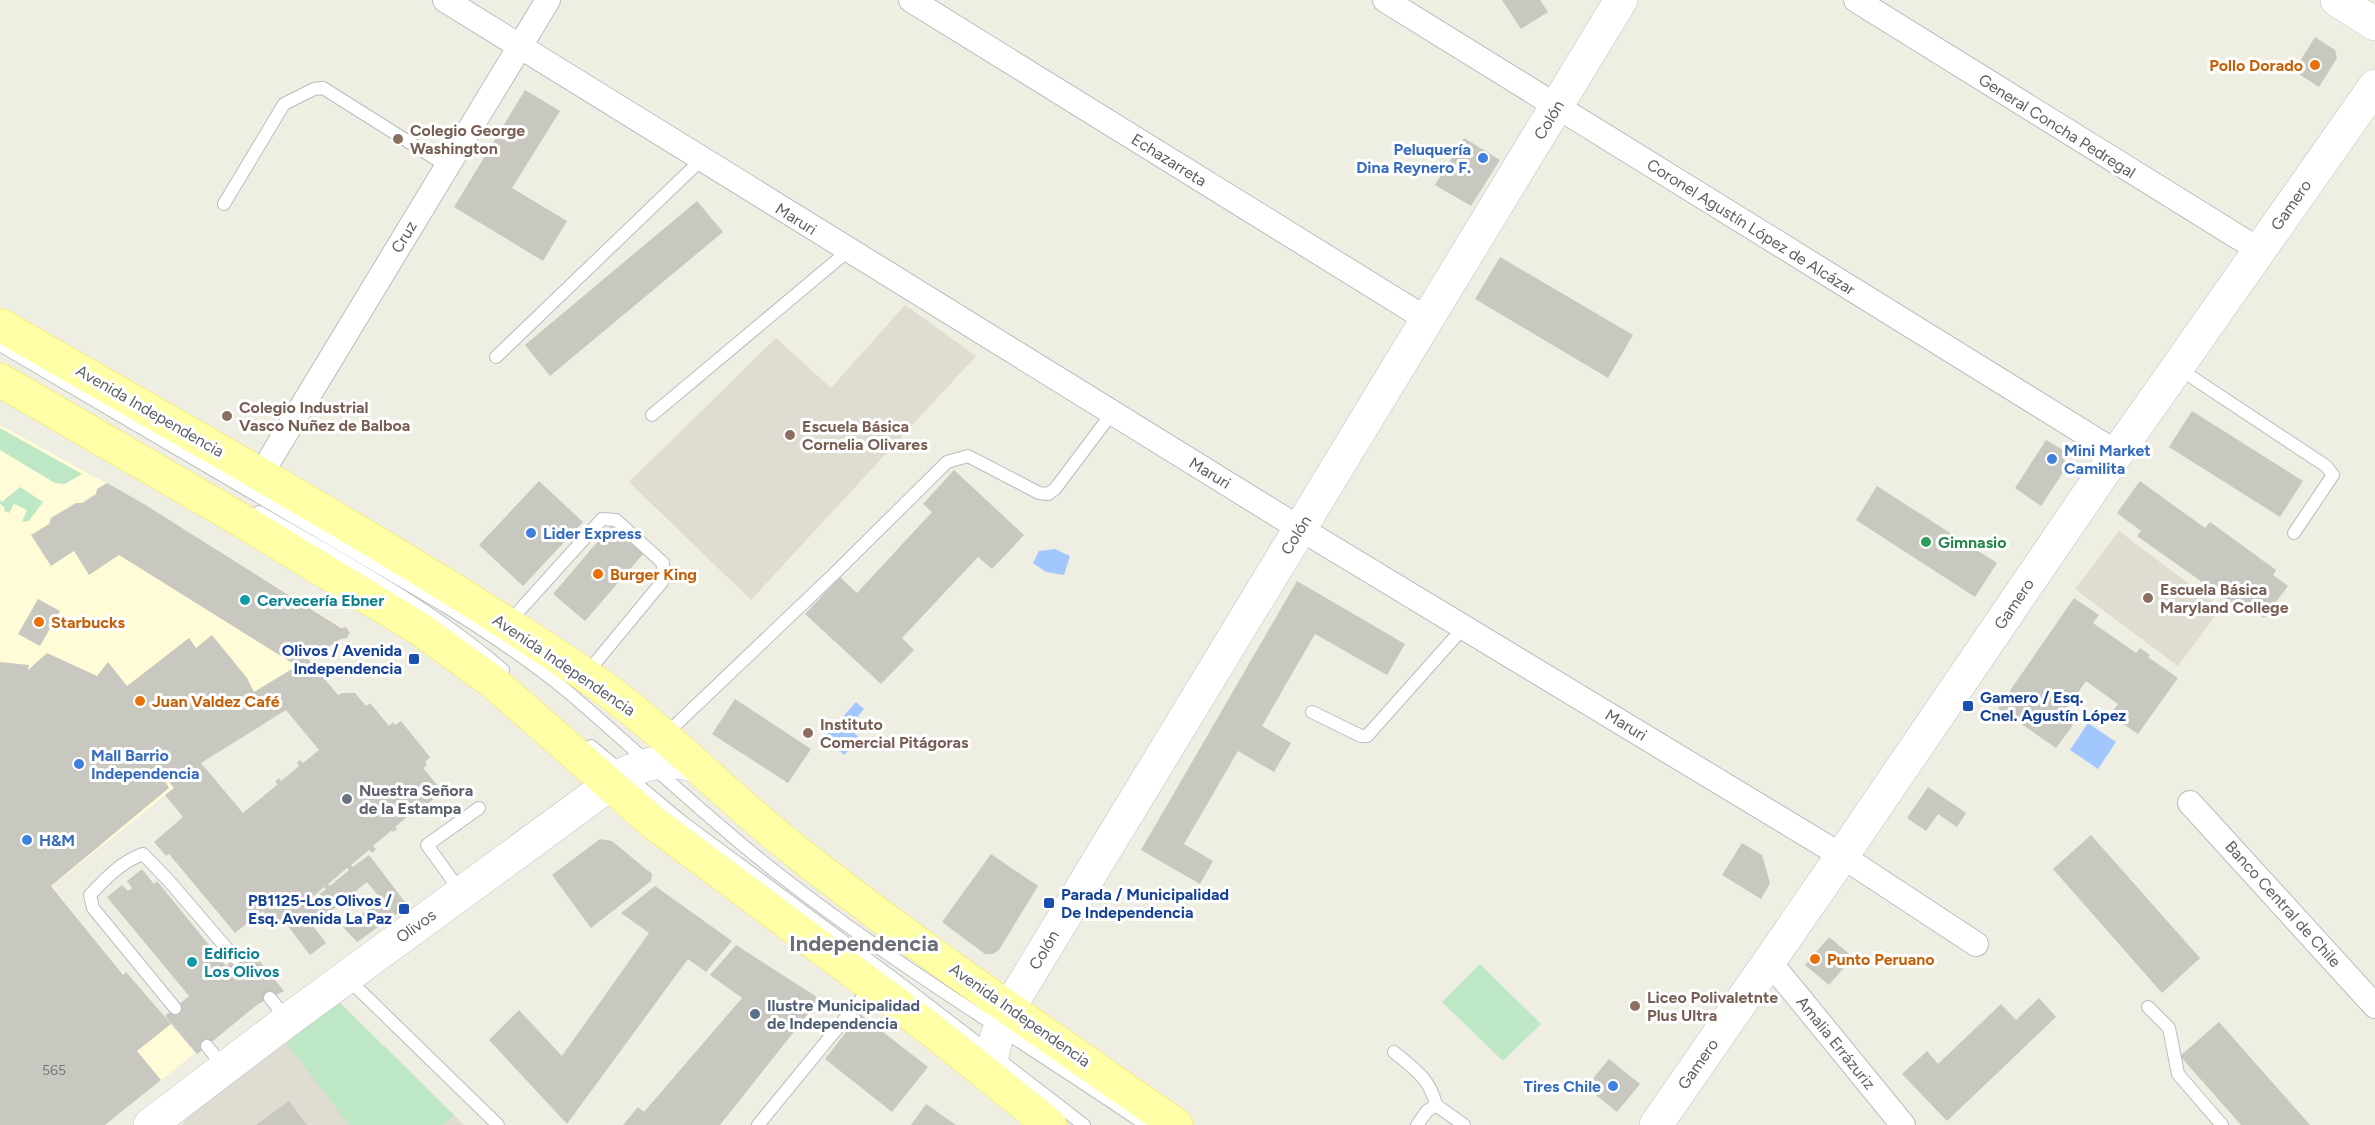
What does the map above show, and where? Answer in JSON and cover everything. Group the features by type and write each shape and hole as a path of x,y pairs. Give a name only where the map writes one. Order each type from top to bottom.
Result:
{"main road":[{"name":"Avenida Independencia","path":"0,325 261,474 508,624 618,699 654,823 872,986 994,1036 1176,1125"},
{"name":"Avenida Independencia","path":"0,380 420,628 493,682 636,765 696,766 801,856 994,1036 1050,1125"}],"street":[{"name":"Maruri","path":"445,0 1112,413 1842,856 1976,944"},
{"name":"Cruz","path":"261,474 548,0"},
{"name":"Echazarreta","path":"911,0 1428,320"},
{"name":"Coronel Agustín López de Alcázar","path":"1385,0 2117,453"},
{"name":"Colón","path":"994,1036 1621,0"},
{"name":"General Concha Pedregal","path":"1856,0 2259,250"},
{"name":"Gamero","path":"1656,1125 2117,453 2375,86"},
{"name":"Olivos","path":"150,1125 215,1057 279,1009 346,977 636,765"},
{"name":"Banco Central de Chile","path":"2190,803 2375,1006"},
{"name":"Amalia Errázuriz","path":"1769,961 1903,1125"}],"lane":[{"path":"224,204 284,104 314,89 323,88 447,166"},
{"path":"496,357 701,160"},
{"path":"652,415 848,250"},
{"path":"0,345 463,617 529,662 566,691 718,849 994,1036 1146,1125"},
{"path":"2177,367 2326,466 2333,475 2294,533"},
{"path":"636,765 947,462 968,456 1039,493 1048,494 1055,489 1112,413"},
{"path":"245,504 418,607 515,680"},
{"path":"508,624 602,519 616,520 663,563 662,582 585,675"},
{"path":"1312,712 1361,736 1367,736 1464,627"},
{"path":"582,739 636,765 710,818 816,902 994,1036 1084,1125"},
{"path":"461,893 427,845 479,808"},
{"path":"175,1008 93,908 90,895 117,870 142,854 169,881 235,958"},
{"path":"346,977 498,1125"},
{"path":"758,1125 872,986"},
{"path":"2148,1007 2169,1028 2178,1074 2222,1125"},
{"path":"1394,1052 1420,1073 1433,1090 1436,1105 1464,1125"},
{"path":"1417,1125 1427,1111 1436,1105"}],"shaded area":[{"name":"Escuela Básica Cornelia Olivares","path":"905,305 976,356 751,600 629,482 776,338 831,388"},
{"name":"Mall Barrio Independencia","path":"0,425 144,504 341,627 346,627 350,633 347,638 341,639 153,753 164,775 174,788 52,886 122,974 126,972 195,1053 105,1125 0,1125"},
{"name":"Escuela Básica Maryland College","path":"2119,531 2221,608 2178,666 2075,589"},
{"path":"338,1001 464,1125 182,1125 194,1106"}],"green space":[{"path":"0,428 82,474 65,484 55,483 0,450"},
{"path":"20,487 43,502 29,521 22,522 27,510 14,504 9,513 4,511 5,508 0,504 0,500 2,502"},
{"path":"1480,964 1541,1024 1503,1061 1442,1002"},
{"path":"338,1001 454,1115 443,1125 349,1125 284,1040"}],"water":[{"path":"1055,549 1070,556 1064,575 1046,572 1033,563 1039,551"},
{"path":"856,702 864,709 848,728 860,738 844,755 825,737"},
{"path":"2088,723 2116,742 2098,769 2070,750"}],"building":[{"path":"1502,0 1540,0 1548,12 1521,29"},
{"name":"Pollo Dorado","path":"2315,37 2335,50 2337,58 2319,87 2294,71"},
{"path":"525,90 560,111 512,188 567,221 543,261 454,207"},
{"path":"1464,138 1500,160 1471,206 1435,185"},
{"path":"697,201 723,232 550,376 525,345"},
{"path":"1500,257 1633,335 1608,378 1475,299"},
{"path":"2192,411 2303,481 2280,517 2169,447"},
{"path":"2046,440 2063,450 2066,468 2041,506 2015,488"},
{"path":"954,470 1024,535 992,569 978,557 902,638 914,650 881,684 805,614 840,577 857,593 932,512 923,504"},
{"name":"Lider Express","path":"539,481 583,522 523,586 479,545"},
{"path":"2140,481 2205,528 2210,522 2276,570 2273,575 2288,586 2264,618 2247,605 2243,611 2137,536 2141,531 2117,513"},
{"name":"Mall Barrio Independencia","path":"107,483 341,628 346,627 350,633 347,638 341,639 308,659 338,695 355,693 366,706 370,703 389,726 393,722 395,725 401,721 430,757 423,768 443,792 422,808 420,806 395,827 397,829 393,832 392,830 373,846 376,849 372,853 369,850 351,865 353,867 369,855 408,906 357,942 343,927 382,900 367,882 313,926 326,943 310,955 284,921 277,927 263,911 235,933 169,854 166,856 154,842 183,817 165,795 174,788 164,775 162,776 169,788 51,886 123,975 126,972 171,1024 137,1051 161,1080 105,1125 0,1125 0,662 29,665 28,670 47,653 97,676 108,662 127,686 189,638 196,648 212,635 247,678 254,692 297,666 119,555 89,575 74,551 51,566 31,535 49,524 51,518 96,494 97,489","holes":["286,710 319,750 303,763 300,760 297,763 299,766 281,781 279,778 275,782 278,784 243,813 201,763","347,868 349,870 330,886 328,884","324,887 326,889 308,905 306,903"]},
{"name":"Gimnasio","path":"1877,486 1997,563 1975,597 1856,520"},
{"name":"Burger King","path":"611,526 643,554 585,621 553,594"},
{"path":"1297,581 1405,644 1387,675 1315,634 1262,726 1291,743 1274,772 1238,751 1184,844 1213,861 1200,884 1141,850"},
{"path":"2074,598 2099,615 2093,623 2136,653 2140,648 2150,655 2148,657 2178,678 2138,734 2110,715 2118,704 2086,681 2061,717 2073,725 2056,748 1998,708"},
{"path":"38,599 60,611 40,646 18,634"},
{"path":"735,699 811,749 788,783 712,734"},
{"path":"1928,787 1966,813 1957,827 1938,814 1926,831 1907,818"},
{"path":"2091,835 2200,958 2162,993 2053,869"},
{"path":"600,839 612,841 652,874 651,881 591,928 552,875"},
{"path":"1742,843 1762,855 1770,883 1761,899 1722,875"},
{"path":"991,854 1038,886 999,950 993,954 985,954 942,922"},
{"name":"Edificio Los Olivos","path":"142,869 154,884 157,881 226,966 248,947 284,991 258,1004 197,1054 165,1016 189,996 107,897 122,885 128,891 132,888 127,881"},
{"path":"655,886 732,941 706,972 688,959 567,1124 489,1040 519,1010 562,1056 649,933 621,913"},
{"path":"1829,937 1853,957 1829,985 1805,965"},
{"path":"736,945 820,999 720,1125 623,1125 638,1107 644,1112 742,998 710,975"},
{"path":"2039,998 2056,1017 1947,1121 1902,1074 1927,1051 1938,1064 2001,1004 2016,1020"},
{"path":"860,1014 928,1067 892,1112 825,1059"},
{"path":"2219,1022 2310,1125 2241,1125 2180,1056"},
{"name":"Tires Chile","path":"1609,1059 1640,1084 1617,1112 1586,1087"},
{"path":"289,1101 307,1125 256,1125"},
{"path":"926,1104 956,1125 911,1125"}],"place":[{"name":"Pollo Dorado","path":"2315,65"},
{"name":"Colegio George Washington","path":"398,139"},
{"name":"Peluquería Dina Reynero F.","path":"1483,158"},
{"name":"Colegio Industrial Vasco Nuñez de Balboa","path":"227,416"},
{"name":"Escuela Básica Cornelia Olivares","path":"790,435"},
{"name":"Mini Market Camilita","path":"2052,459"},
{"name":"Lider Express","path":"531,533"},
{"name":"Gimnasio","path":"1926,542"},
{"name":"Burger King","path":"598,574"},
{"name":"Escuela Básica Maryland College","path":"2148,598"},
{"name":"Cervecería Ebner","path":"245,600"},
{"name":"Starbucks","path":"39,622"},
{"name":"Olivos / Avenida Independencia","path":"414,659"},
{"name":"Juan Valdez Café","path":"140,701"},
{"name":"Gamero / Esq. Cnel. Agustín López","path":"1968,706"},
{"name":"Instituto Comercial Pitágoras","path":"808,733"},
{"name":"Mall Barrio Independencia","path":"79,764"},
{"name":"Nuestra Señora de la Estampa","path":"347,799"},
{"name":"H&M","path":"27,840"},
{"name":"Parada / Municipalidad De Independencia","path":"1049,903"},
{"name":"PB1125-Los Olivos / Esq. Avenida La Paz","path":"404,909"},
{"name":"Punto Peruano","path":"1815,959"},
{"name":"Edificio Los Olivos","path":"192,962"},
{"name":"Liceo Polivaletnte Plus Ultra","path":"1635,1006"},
{"name":"Ilustre Municipalidad de Independencia","path":"755,1014"},
{"name":"Tires Chile","path":"1613,1086"}],"district":[{"name":"Independencia","path":"864,943"}]}
